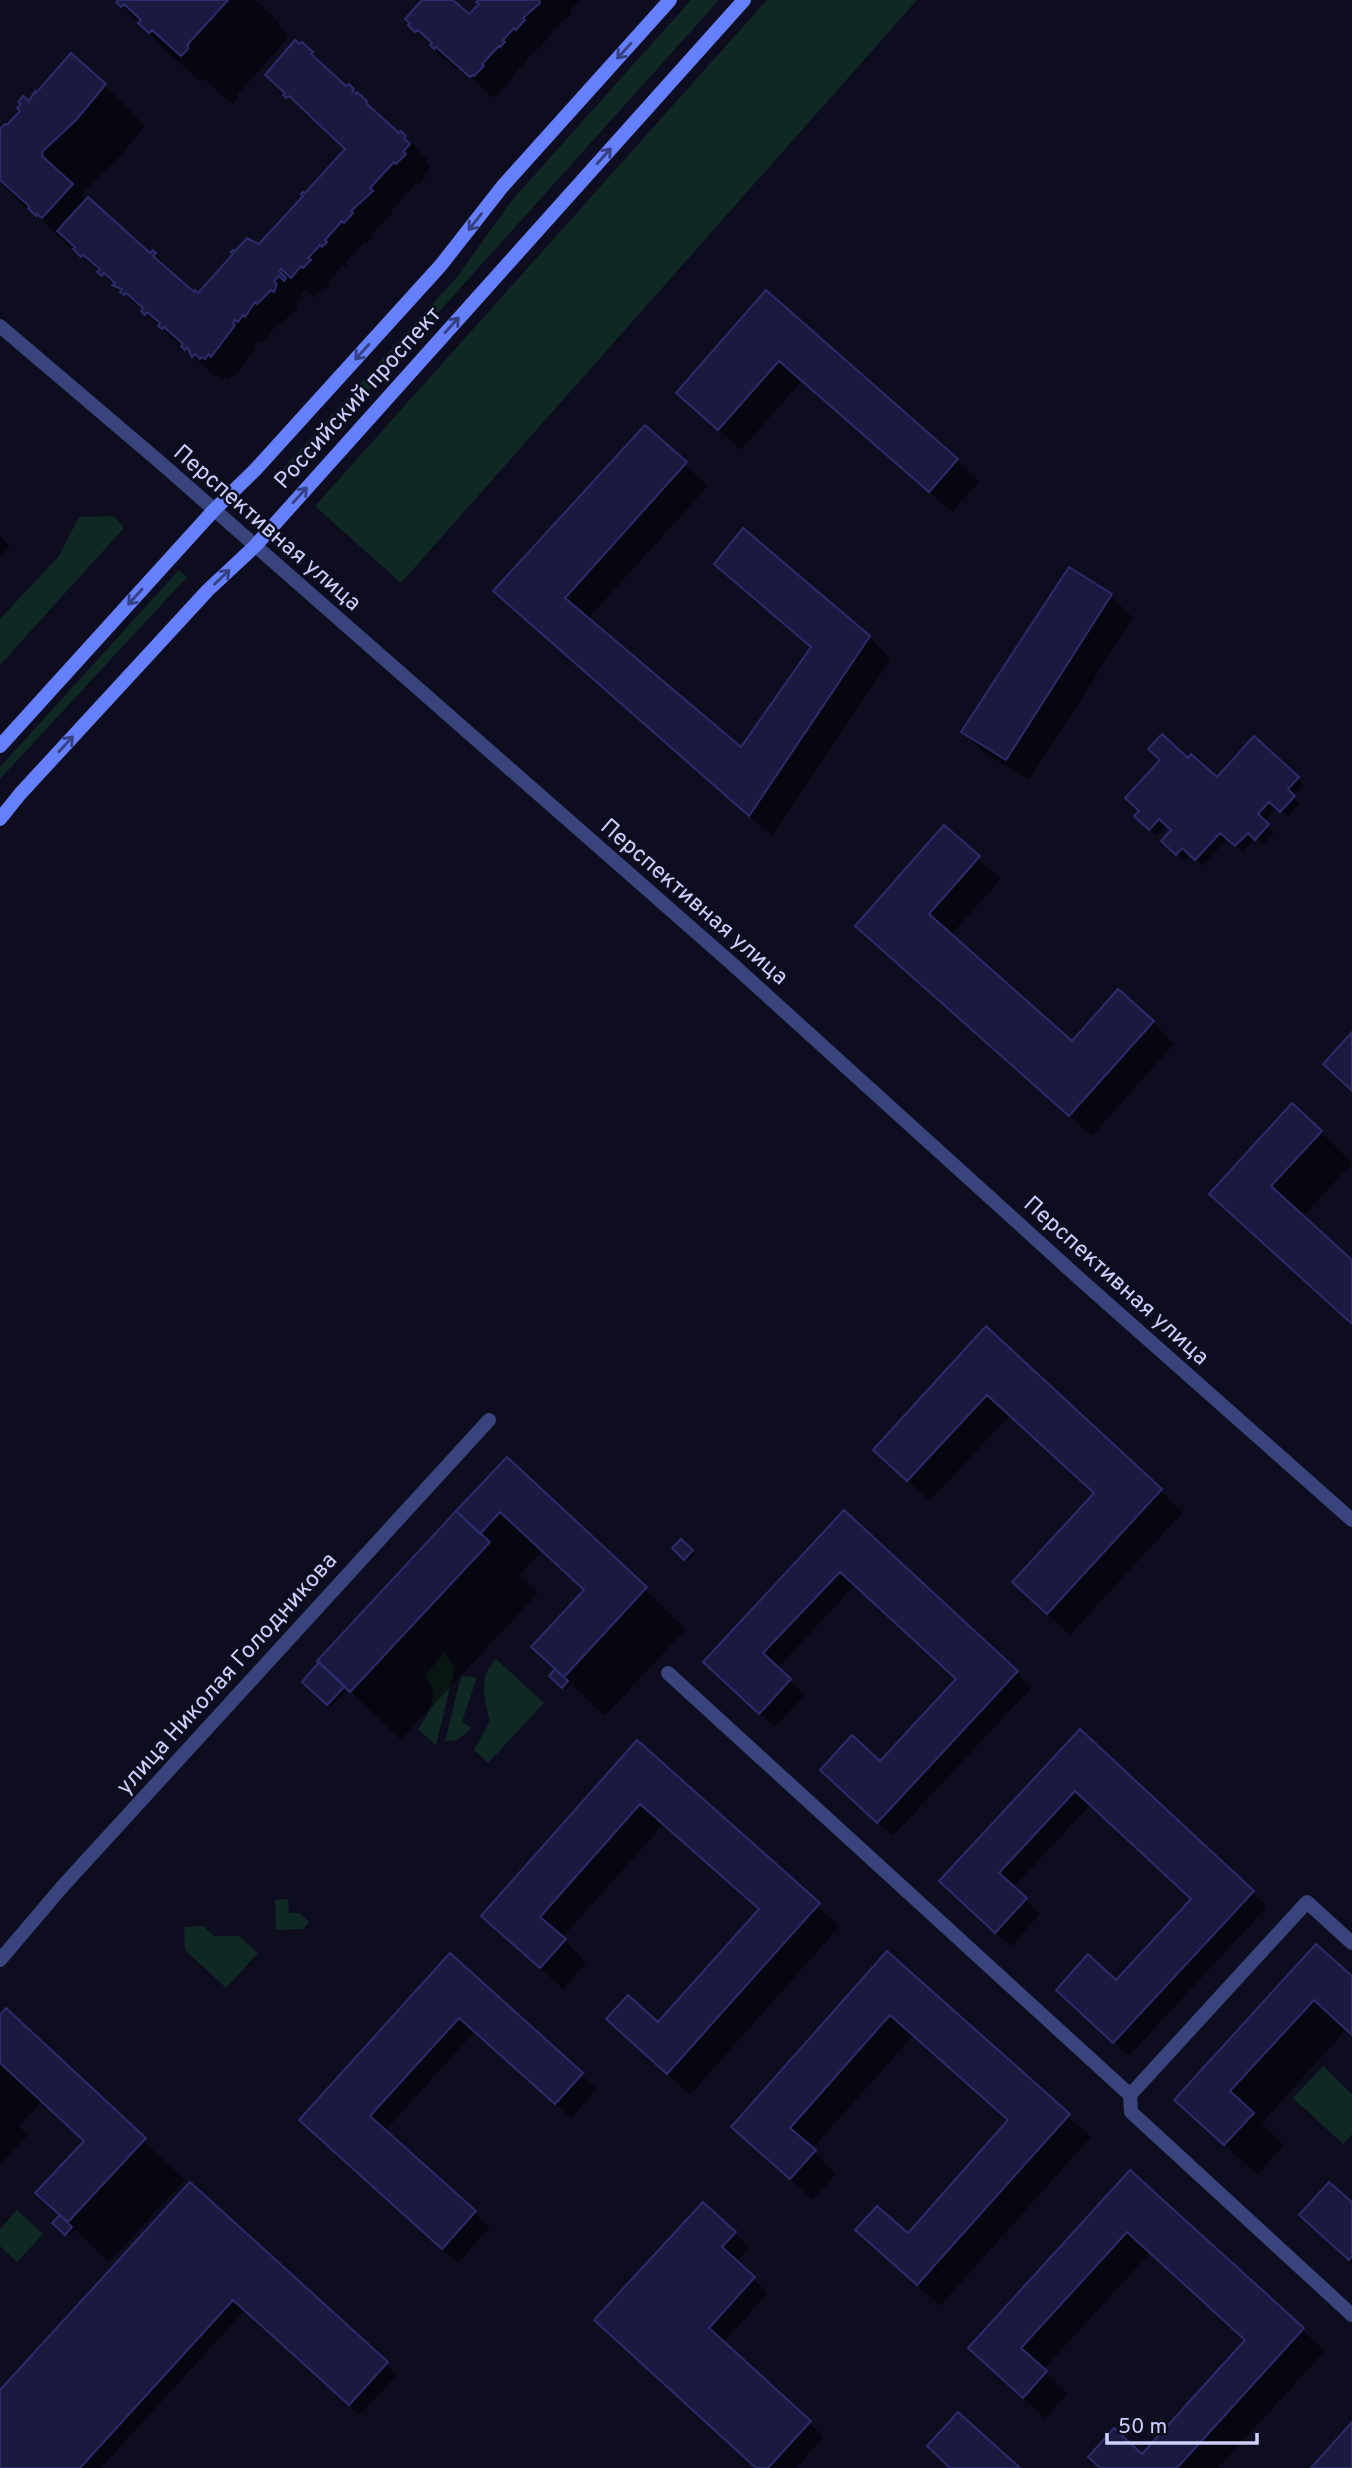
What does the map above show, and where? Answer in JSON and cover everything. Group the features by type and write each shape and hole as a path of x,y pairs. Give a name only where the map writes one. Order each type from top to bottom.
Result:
{"main road":[{"name":"Российский проспект","path":"0,746 214,510 256,470 441,265 502,187 670,0"},
{"name":"Российский проспект","path":"0,819 208,590 255,546 744,0"}],"street":[{"name":"Перспективная улица","path":"0,326 730,962 1071,1271 1352,1520"},
{"name":"улица Николая Голодникова","path":"0,1960 62,1886 489,1420"},
{"path":"668,1673 1130,2095 1131,2112 1352,2315"},
{"path":"1130,2095 1307,1902 1352,1943"},
{"path":"1341,2304 1352,2292"}],"green space":[{"path":"691,0 719,0 287,481 279,473 457,277 513,199"},
{"path":"767,0 917,0 401,583 315,506"},
{"path":"114,516 124,528 0,665 0,619 59,556 79,517"},
{"path":"179,570 187,577 0,779 0,767"},
{"path":"444,1653 455,1667 436,1745 418,1729 427,1716 433,1696 430,1682 425,1675"},
{"path":"496,1659 544,1703 488,1763 474,1750 490,1721 484,1688 487,1673"},
{"path":"461,1676 477,1677 462,1722 472,1728 457,1740 445,1741"},
{"path":"288,1899 289,1913 300,1913 309,1922 303,1929 276,1930 275,1900"},
{"path":"203,1926 214,1936 239,1936 258,1953 226,1988 185,1950 184,1927"},
{"path":"1323,2066 1352,2094 1352,2134 1343,2144 1293,2098"},
{"path":"17,2210 43,2234 17,2262 0,2246 0,2229"}],"building":[{"path":"228,0 188,44 188,49 181,56 152,30 149,33 138,23 141,20 124,4 121,7 116,2"},
{"path":"422,0 453,0 469,14 479,4 476,2 478,0 539,0 540,3 523,18 525,20 516,30 514,28 503,40 505,42 482,64 484,66 470,77 436,47 434,49 430,45 432,43 418,30 415,32 408,25 410,23 405,19"},
{"path":"295,40 300,44 302,42 313,52 311,54 346,86 349,84 354,89 352,91 356,94 357,92 399,133 401,131 410,144 403,152 406,154 396,164 394,162 370,188 373,191 351,211 353,213 325,240 327,242 322,247 320,245 308,258 311,260 303,268 301,266 291,278 281,269 279,271 286,278 284,281 279,276 274,281 277,284 274,292 271,290 257,304 255,302 245,317 243,315 238,322 235,320 235,325 211,357 209,354 205,359 200,359 195,354 192,357 187,347 185,350 181,346 183,344 164,327 162,329 158,326 160,323 147,312 145,315 141,311 143,308 126,293 124,295 120,292 122,289 112,285 115,283 104,273 102,276 97,272 100,269 83,255 81,257 73,249 75,247 57,231 88,197 150,253 153,250 156,253 153,256 198,293 233,254 231,252 247,238 259,244 303,196 301,194 305,193 345,149 289,96 286,98 283,95 285,93 265,75"},
{"path":"71,53 106,84 76,120 43,151 42,156 73,184 42,218 37,214 36,216 29,206 0,180 0,129 20,111 17,108 21,104 18,102 23,96 29,101"},
{"path":"766,290 958,459 929,492 779,361 718,430 676,393"},
{"path":"645,425 687,462 565,598 741,747 811,647 714,564 743,528 870,636 749,816 493,591"},
{"path":"1069,567 1112,594 1006,760 961,732"},
{"path":"1162,734 1188,758 1191,754 1217,777 1254,736 1299,777 1288,789 1295,796 1280,812 1269,802 1258,814 1269,824 1255,840 1248,833 1235,846 1220,833 1195,860 1182,848 1176,855 1161,841 1171,830 1159,819 1149,830 1134,816 1139,811 1125,798 1160,760 1148,749"},
{"path":"944,825 980,856 929,914 1072,1041 1118,989 1154,1021 1069,1116 855,926"},
{"path":"1352,1032 1352,1091 1323,1064"},
{"path":"1292,1103 1322,1131 1271,1186 1352,1260 1352,1324 1209,1194"},
{"path":"986,1326 1162,1489 1047,1614 1012,1582 1094,1493 987,1395 907,1481 873,1450"},
{"path":"507,1457 647,1587 564,1677 531,1647 584,1590 500,1512 480,1534 456,1511"},
{"path":"844,1510 1018,1671 877,1823 820,1770 852,1735 880,1761 956,1679 840,1572 763,1653 791,1679 759,1714 703,1662"},
{"path":"456,1511 490,1542 350,1692 317,1661"},
{"path":"681,1539 693,1550 684,1560 672,1548"},
{"path":"319,1662 345,1686 327,1705 302,1682"},
{"path":"555,1669 568,1681 562,1688 549,1676"},
{"path":"1080,1729 1254,1891 1113,2043 1056,1990 1088,1954 1116,1980 1191,1899 1075,1791 999,1873 1027,1898 995,1933 939,1881"},
{"path":"637,1740 820,1903 667,2074 606,2019 628,1995 658,2022 759,1909 640,1804 540,1917 566,1939 540,1968 481,1916"},
{"path":"1316,1944 1352,1976 1352,2035 1314,2000 1230,2091 1254,2113 1224,2145 1174,2100"},
{"path":"887,1951 1070,2114 917,2285 855,2230 877,2206 908,2233 1008,2120 890,2015 790,2128 816,2150 790,2179 731,2127"},
{"path":"450,1953 583,2073 555,2104 459,2018 370,2116 476,2211 442,2249 299,2120"},
{"path":"6,2008 146,2138 68,2222 35,2193 84,2141 0,2063 0,2015"},
{"path":"1130,2170 1304,2328 1177,2468 1100,2468 1088,2457 1114,2428 1142,2454 1245,2340 1127,2232 1021,2348 1047,2371 1023,2398 968,2348"},
{"path":"190,2182 388,2362 349,2405 233,2300 80,2468 0,2468 0,2390"},
{"path":"1329,2182 1352,2202 1352,2256 1349,2260 1299,2215"},
{"path":"703,2202 736,2232 722,2247 755,2277 709,2328 811,2421 768,2468 756,2468 594,2320"},
{"path":"60,2215 72,2227 65,2235 52,2223"},
{"path":"958,2412 1020,2468 950,2468 927,2446"},
{"path":"1352,2422 1352,2468 1311,2468"}]}
